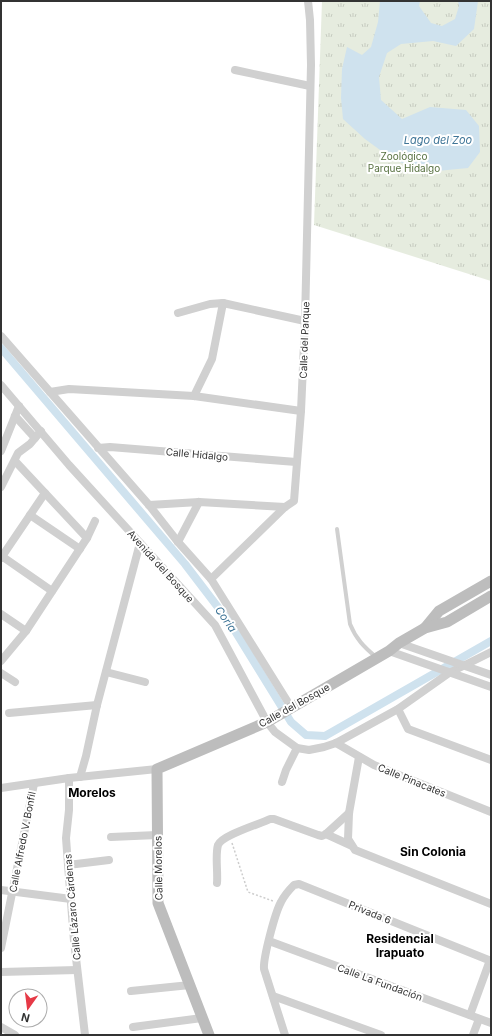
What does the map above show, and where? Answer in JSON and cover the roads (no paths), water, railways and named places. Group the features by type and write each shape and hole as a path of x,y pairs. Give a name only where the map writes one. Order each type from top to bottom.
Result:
{"street":[{"name":"Calle del Parque","path":"211,579 294,500 301,411 305,321 311,65 308,1"},
{"path":"236,70 310,86"},
{"path":"194,396 212,359 223,303"},
{"path":"178,313 210,304 223,303 305,321"},
{"path":"1,336 149,505 178,542 211,579 285,711"},
{"name":"Avenida del Bosque","path":"1,385 40,431 215,625 267,722 275,732 297,748 309,750 336,743"},
{"path":"50,392 69,389 194,396 301,411"},
{"path":"1,451 19,406"},
{"path":"15,416 35,438"},
{"path":"1,487 18,453 30,444 40,431"},
{"name":"Calle Hidalgo","path":"98,448 110,447 296,462"},
{"path":"15,461 87,538"},
{"path":"45,493 2,557 52,591"},
{"path":"149,505 199,502 285,507"},
{"path":"178,542 199,502"},
{"path":"30,515 80,549"},
{"path":"1,661 26,631 87,538 95,521"},
{"path":"80,777 97,705 140,543"},
{"name":"Calle del Bosque","path":"425,628 439,611 491,581"},
{"name":"Calle del Bosque","path":"157,769 267,722 389,651 399,643 425,628 447,622 491,596"},
{"path":"1,614 26,631"},
{"path":"399,643 491,675"},
{"path":"389,651 491,687"},
{"path":"336,743 398,709 446,672 459,664 491,652"},
{"path":"106,672 145,682"},
{"path":"1,673 15,682"},
{"path":"9,713 97,705"},
{"path":"398,709 408,729 491,760"},
{"name":"Calle Pinacates","path":"336,743 374,765 491,812"},
{"path":"282,782 297,748"},
{"path":"350,845 348,839 349,813 358,757"},
{"path":"1,788 69,778 157,769"},
{"name":"Calle Morelos","path":"157,769 158,903 209,1035"},
{"name":"Calle Lázaro Cárdenas","path":"69,778 69,810 66,838 77,970 85,1035"},
{"name":"Calle Alfredo V. Bonfil","path":"1,948 34,784"},
{"path":"217,882 218,847 221,840 230,835 270,819 274,819 322,836 349,813"},
{"path":"326,834 350,845 355,850 491,904"},
{"path":"111,837 157,835"},
{"path":"68,865 109,860"},
{"name":"Privada 6","path":"269,940 280,903 294,884 299,884 491,961"},
{"path":"1,890 71,899"},
{"path":"269,940 264,964 285,1035"},
{"name":"Calle La Fundación","path":"269,940 491,1023"},
{"path":"470,1016 491,961"},
{"path":"1,972 77,970"},
{"path":"131,992 190,985"},
{"path":"273,996 381,1035"},
{"path":"133,1027 202,1018"},
{"path":"473,1035 479,1018"},
{"path":"1,1027 15,1035"}],"lane":[{"path":"337,529 350,624 355,636 362,645 377,658"}],"water":[{"name":"Lago del Zoo","path":"380,1 420,1 419,6 431,23 442,26 455,19 459,6 458,1 478,1 474,29 456,46 433,41 401,44 387,53 379,77 381,100 402,119 430,107 466,110 479,126 480,152 468,168 437,171 415,169 391,158 365,139 343,119 341,98 342,69 347,47 362,55 371,47 378,22"}],"waterway":[{"name":"Coria","path":"1,348 185,564 230,623 291,722 306,735 325,736 491,641"}],"district":[{"name":"Morelos","path":"92,792"},
{"name":"Sin Colonia","path":"433,851"},
{"name":"Residencial Irapuato","path":"400,945"}],"park label":[{"name":"Zoológico Parque Hidalgo","path":"404,162"}]}
